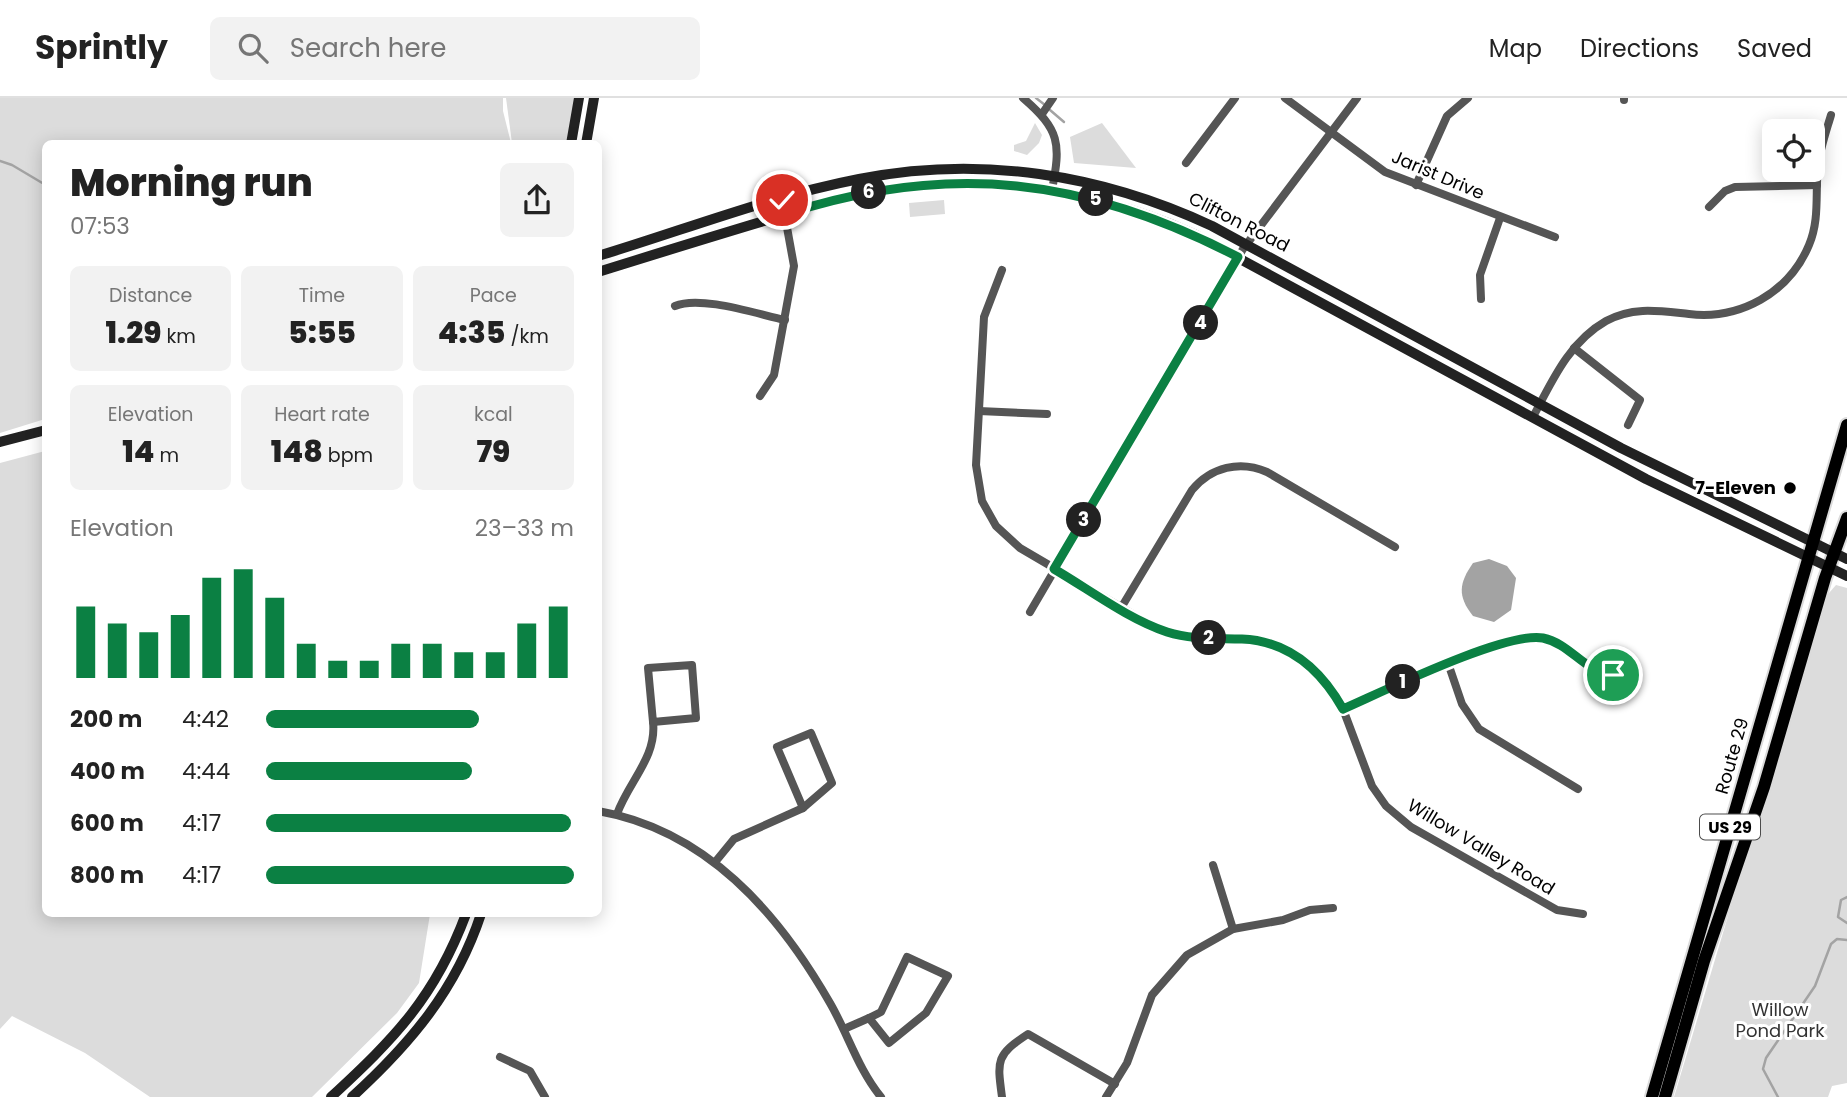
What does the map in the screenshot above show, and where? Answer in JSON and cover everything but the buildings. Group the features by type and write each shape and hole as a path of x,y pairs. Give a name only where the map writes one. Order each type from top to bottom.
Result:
{"main road":[{"path":"572,140 579,98"},
{"path":"587,140 594,98"},
{"name":"Clifton Road","path":"602,253 859,179 918,171 988,169 1055,175 1094,183 1165,205 1246,244 1621,449 1847,559"},
{"name":"Clifton Road","path":"602,271 786,214 877,190 935,184 988,183 1052,190 1144,214 1238,257 1646,479 1847,576"},
{"name":"Route 29","path":"1652,1097 1847,425"},
{"path":"0,442 42,431"},
{"name":"US 29","path":"1665,1097 1704,961 1764,787 1829,567 1847,518"},
{"path":"331,1097 387,1046 421,1004 452,949 465,917"},
{"path":"352,1097 402,1050 438,1005 466,954 480,917"}],"street":[{"path":"1023,98 1042,114 1056,134 1058,153 1052,190"},
{"path":"1042,114 1053,98"},
{"path":"1186,163 1236,98"},
{"name":"Jarist Drive","path":"1285,98 1385,172 1555,237"},
{"path":"1030,612 1246,244 1357,98"},
{"path":"1416,186 1437,134 1455,107 1468,98"},
{"path":"1533,417 1574,348 1590,332 1608,320 1636,311 1714,315 1737,312 1769,295 1794,272 1810,244 1817,215 1817,185 1822,145 1830,115"},
{"path":"1709,207 1725,191 1735,187 1817,185"},
{"path":"760,396 774,375 794,266 782,200"},
{"path":"1481,299 1480,275 1500,218"},
{"name":"Willow Valley Road","path":"1002,270 984,317 976,473 985,509 1009,540 1153,626 1177,635 1254,640 1295,654 1325,680 1343,709 1367,778 1394,813 1411,827 1557,911 1583,914"},
{"path":"675,306 684,302 699,303 785,320"},
{"path":"1574,348 1640,400 1628,425"},
{"path":"979,411 1047,414"},
{"path":"1121,608 1192,490 1208,475 1227,467 1247,466 1267,472 1395,547"},
{"path":"1343,709 1448,663 1519,638 1540,637 1556,642 1588,667 1613,675"},
{"path":"1448,663 1462,704 1479,729 1578,789"},
{"path":"617,814 625,791 654,745 648,668 692,665 696,718 653,722"},
{"path":"716,861 734,839 803,808 832,783 811,733 777,747 803,808"},
{"path":"602,812 617,814 662,830 716,861 771,916 814,976 844,1029 866,1077 881,1097"},
{"path":"1213,865 1233,929"},
{"path":"1106,1097 1127,1063 1146,1007 1161,982 1187,955 1233,929 1283,919 1310,910 1333,908"},
{"path":"844,1029 881,1012 907,957 948,976 926,1013 889,1043 869,1018"},
{"path":"1002,1097 998,1068 1002,1054 1028,1034 1115,1084"},
{"path":"500,1057 530,1071 545,1097"}],"green space":[{"path":"0,98 503,98 503,111 510,140 42,140 42,420 0,433"},
{"path":"506,98 579,98 572,140 512,140"},
{"path":"1035,123 1042,135 1039,143 1027,155 1014,151 1014,145 1026,141"},
{"path":"1102,123 1136,168 1074,163 1070,137"},
{"path":"944,200 945,214 910,217 909,203"},
{"path":"42,452 42,917 430,917 419,983 397,1013 312,1097 150,1097 85,1053 12,1016 0,1029 0,463"},
{"name":"Willow Pond Park","path":"1836,585 1847,588 1847,1083 1832,1086 1828,1097 1674,1097 1822,601"}],"shaded area":[{"path":"1489,559 1507,566 1516,578 1511,610 1494,622 1473,616 1462,596 1465,577 1473,563"}],"waterway":[{"path":"1036,98 1045,105"},
{"path":"1050,110 1064,122"},
{"path":"0,161 42,183"},
{"path":"1847,897 1841,900 1838,917 1847,923"},
{"path":"1778,1097 1763,1069 1766,1058 1815,986 1831,944 1837,939 1847,940"}],"place":[{"name":"7-Eleven","path":"1790,488"}],"route":[{"path":"782,200 786,214 877,190 935,184 988,183 1052,190 1089,197 1170,223 1238,257 1054,569 1153,626 1187,637 1244,639 1270,643 1295,654 1319,673 1343,709 1430,670 1519,638 1545,638 1556,642 1588,667 1613,675"}]}
